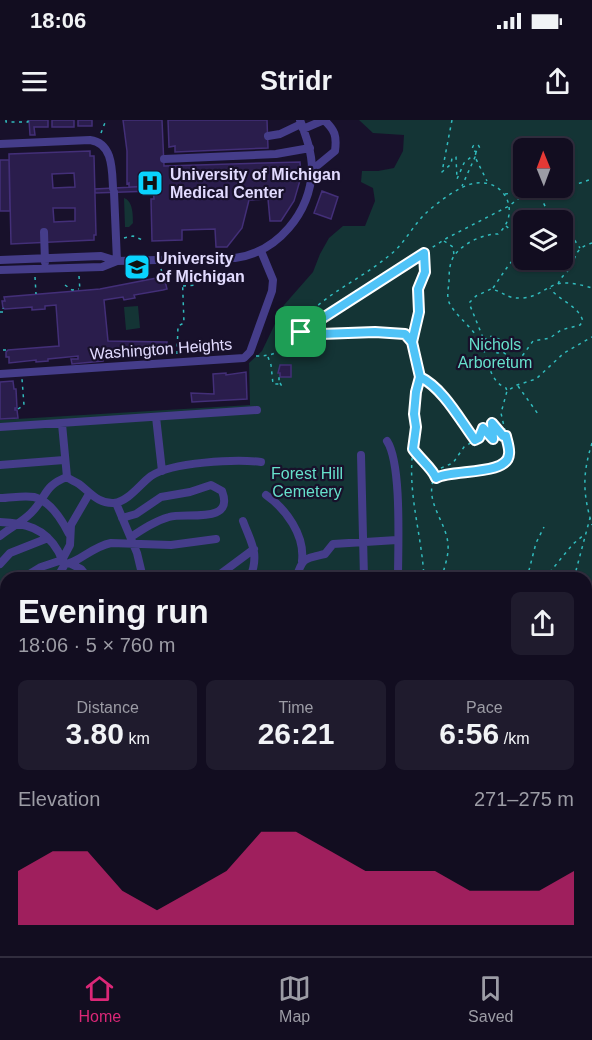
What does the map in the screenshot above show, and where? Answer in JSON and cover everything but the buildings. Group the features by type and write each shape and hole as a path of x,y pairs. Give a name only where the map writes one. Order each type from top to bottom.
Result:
{"street":[{"path":"268,136 280,134 301,124 324,120 334,129 335,151 312,170"},
{"path":"0,260 101,256 117,261 235,258 261,251 284,233 299,215 309,186 312,170 310,148 301,124"},
{"path":"0,144 90,140 99,142 111,158 117,261"},
{"path":"164,159 276,154 310,148"},
{"path":"44,232 45,269"},
{"name":"Washington Heights","path":"0,374 238,359 248,356 272,291 273,280 261,251"},
{"path":"0,270 102,267 117,261"},
{"path":"0,428 258,410"},
{"path":"156,417 162,471"},
{"path":"62,424 67,477 89,494 108,502 123,500 152,475 173,467 240,461 261,462"},
{"path":"387,441 392,448 396,468 398,572"},
{"path":"361,455 364,572"},
{"path":"0,465 64,460"},
{"path":"0,536 29,516 42,500 49,486 67,477"},
{"path":"122,518 136,514 161,497 195,491 211,485 222,491 224,500 222,506 214,514 169,517 132,541"},
{"path":"61,572 66,563 70,545 71,525 89,494"},
{"path":"266,495 280,505 292,522 302,550 302,561 298,572"},
{"path":"0,498 33,497 42,500 58,515 70,536"},
{"path":"116,502 132,541 141,572"},
{"path":"243,521 254,549 255,565 252,572"},
{"path":"0,522 28,525 43,533 66,563 83,572"},
{"path":"0,564 10,553 48,538"},
{"path":"33,572 41,567 66,563 101,545 111,543 132,541 171,545 216,539"},
{"path":"302,561 309,557 322,555 333,544 397,540"},
{"path":"223,572 254,549"}],"path":[{"path":"6,120 6,122 28,122 28,120"},
{"path":"102,133 106,120"},
{"path":"452,120 442,172 451,164 452,158 456,157 457,179 464,163 471,157 475,157"},
{"path":"462,188 476,152"},
{"path":"475,157 487,182"},
{"path":"573,185 592,178"},
{"path":"250,352 255,355 268,356 278,353 290,339 299,322 319,303 393,253 425,214 462,188 487,182 496,185 504,194 509,206 505,225 498,234 481,237 466,244 454,255"},
{"path":"504,194 513,194"},
{"path":"290,339 443,241 509,206 519,198"},
{"path":"541,198 548,212 567,220 572,228 573,238 580,248"},
{"path":"505,225 513,234"},
{"path":"123,238 133,236 145,241"},
{"path":"443,241 453,247 454,255 449,278 450,305 470,326 482,344 492,374 507,391"},
{"path":"558,284 562,274 570,267 574,254 580,248 592,243"},
{"path":"424,253 425,272 418,289 418,324 412,342 420,377 416,392 414,414 416,427 411,467 413,502 423,555 424,572"},
{"path":"484,340 469,303 476,296 488,293 492,289 513,259"},
{"path":"161,269 164,281"},
{"path":"177,358 178,326 184,323 182,269"},
{"path":"65,285 72,290 80,290 78,272"},
{"path":"35,274 36,294"},
{"path":"492,289 511,298 525,298 539,295 558,284 574,284 592,288"},
{"path":"182,286 198,285"},
{"path":"482,344 490,336 499,339 497,353 503,352 513,360 523,355 526,347 533,341 550,338 561,330 580,325 583,321 580,313 562,297 554,294 550,288"},
{"path":"0,312 4,312 3,308"},
{"path":"301,332 405,334 414,331"},
{"path":"405,334 412,342"},
{"path":"443,572 449,543 434,503 431,488 433,481 447,474 495,469 504,465 510,453 501,413 501,405 507,391 536,379 559,357 592,337"},
{"path":"3,350 7,352"},
{"path":"268,356 273,384 279,383"},
{"path":"272,372 279,372 279,383 283,388"},
{"path":"420,377 429,381 437,389 475,440"},
{"path":"18,409 24,405 22,378"},
{"path":"517,385 538,414"},
{"path":"434,471 434,469 453,463 464,447 479,438 483,428 493,439 492,423 503,436 506,436"},
{"path":"592,443 586,465 584,490 592,525"},
{"path":"413,449 423,463 434,471 436,478"},
{"path":"586,465 592,467"},
{"path":"575,572 590,517"},
{"path":"529,572 536,543 544,527"},
{"path":"550,572 573,544 586,533"}],"green space":[{"path":"359,120 592,120 592,572 0,572 0,420 250,405 249,363 262,351 284,305 313,272 329,238 343,226 365,226 375,201 373,188 361,182 362,171 394,168 403,151 404,135 373,133"},
{"path":"124,198 131,205 133,212 133,223 129,227 125,227"},
{"path":"138,306 140,328 126,330 124,307"}],"place":[{"name":"University of Michigan Medical Center","path":"150,183"},
{"name":"University of Michigan","path":"137,267"}],"route":[{"path":"301,332 405,334 412,342 416,366 420,377 416,392 414,414 416,427 413,449 423,463 434,471 436,478 447,474 495,469 504,465 508,460 510,453 506,436 503,436 492,423 493,439 483,428 479,438 475,440 437,389 429,381 420,377 412,342 418,324 418,289 425,272 424,253 301,332"}],"park label":[{"name":"Nichols Arboretum","path":"495,353"},
{"name":"Forest Hill Cemetery","path":"307,482"}]}
